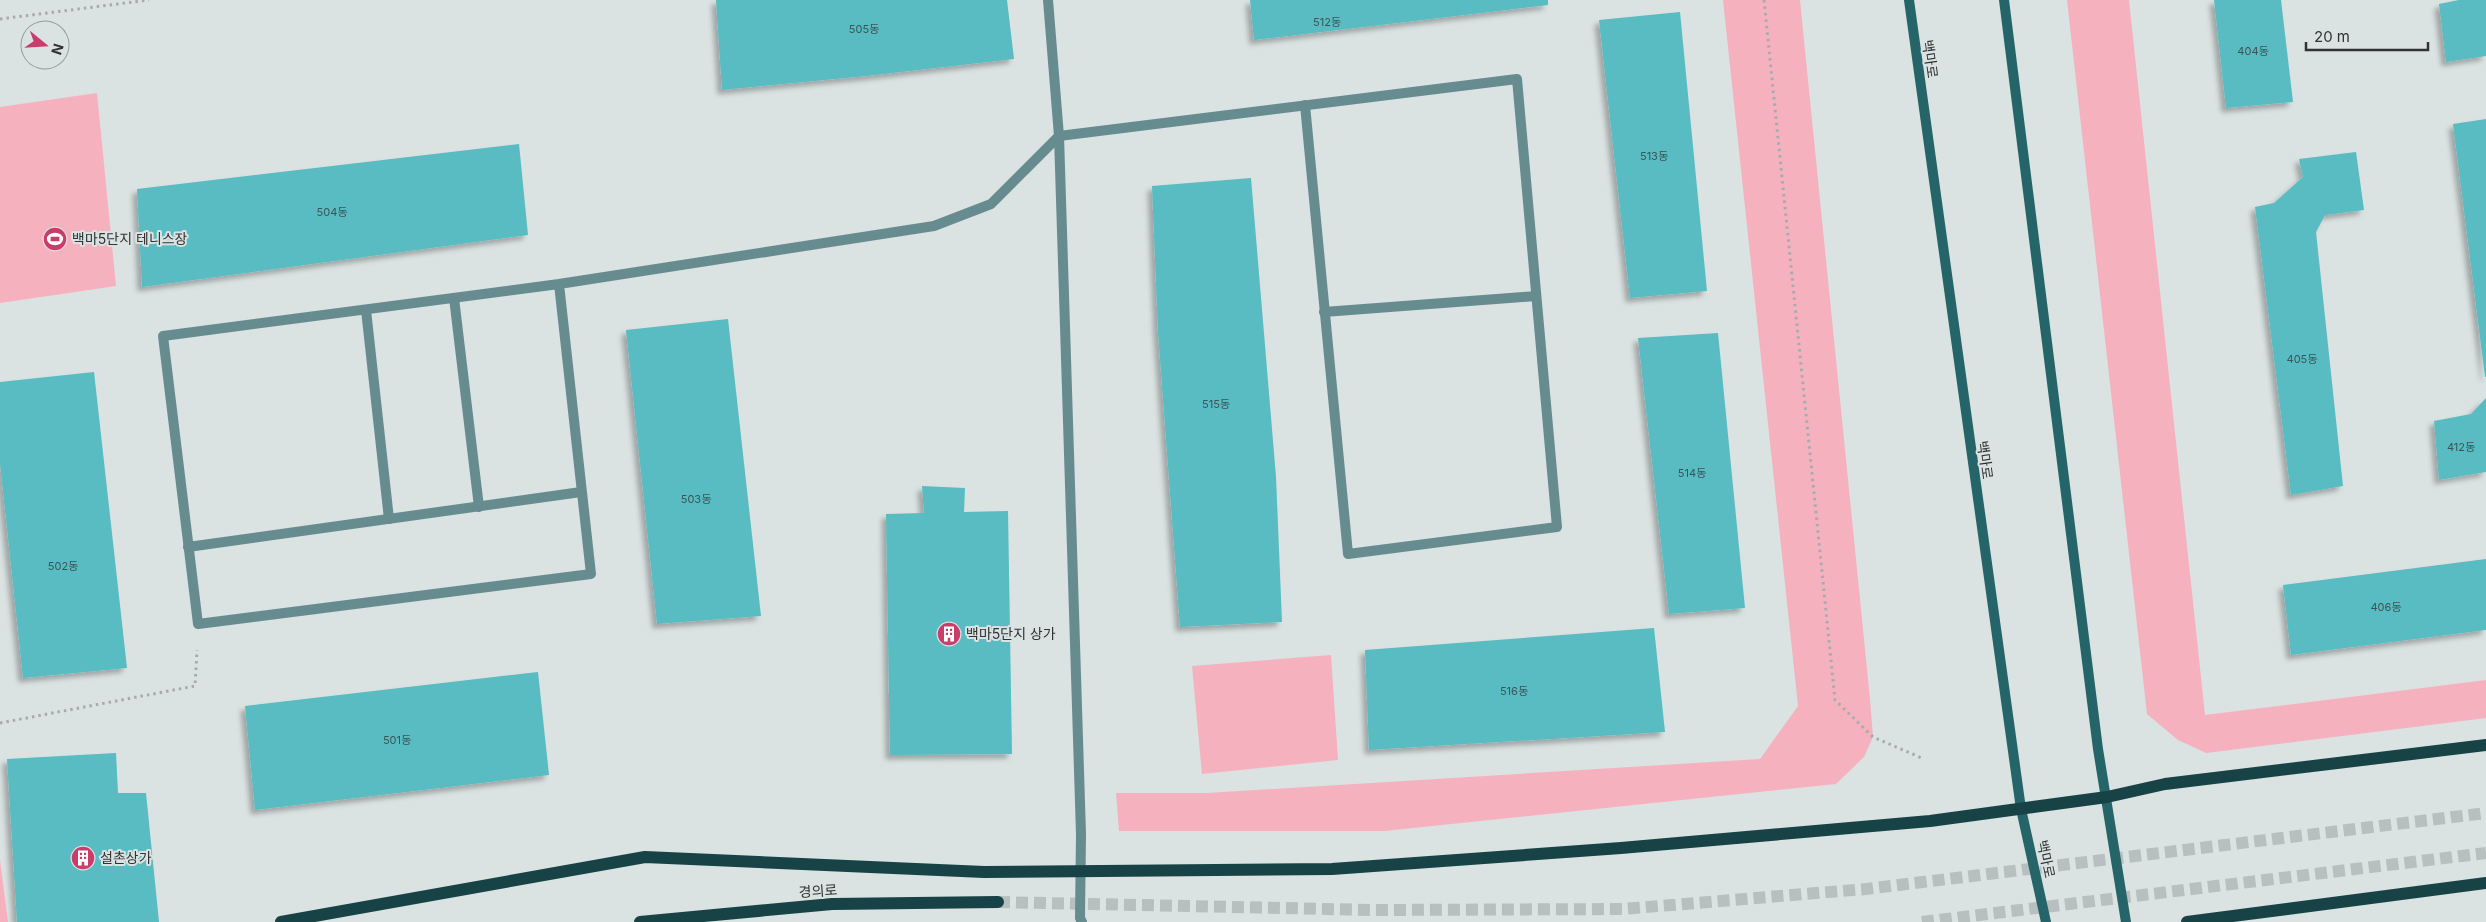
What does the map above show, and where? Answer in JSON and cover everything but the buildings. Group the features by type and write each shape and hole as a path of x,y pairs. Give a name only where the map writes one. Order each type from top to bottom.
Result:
{"main road":[{"name":"백마로","path":"1909,0 2021,809 2046,922"},
{"path":"2004,0 2098,749 2126,922"},
{"path":"281,922 645,857 984,872 1082,869 1332,869 1621,848 1930,821 2107,797 2165,784 2486,745"},
{"path":"2188,922 2486,883"},
{"name":"경의로","path":"640,922 832,904 998,902"}],"lane":[{"path":"1048,0 1059,136 1082,869 1080,918 1082,922"},
{"path":"559,284 590,574 198,624 163,336 559,284 934,226 990,204 1059,136 1305,105 1517,79 1557,527 1348,554 1305,105"},
{"path":"1324,312 1536,296"},
{"path":"454,298 479,507"},
{"path":"366,310 389,519"},
{"path":"188,547 582,492"}],"path":[{"path":"0,19 149,0"},
{"path":"1764,0 1835,700 1873,737 1924,759"},
{"path":"0,723 195,686 198,624"}],"shaded area":[{"path":"1723,0 1800,0 1870,699 1873,737 1864,757 1836,784 1384,831 1119,831 1116,793 1207,793 1760,759 1798,706"},
{"path":"2067,0 2129,0 2205,715 2486,680 2486,718 2206,753 2178,740 2147,714"},
{"name":"백마5단지 테니스장","path":"97,93 116,286 0,303 0,107"},
{"path":"1331,655 1338,760 1202,774 1192,666"},
{"path":"0,860 8,922 0,922"}],"tunnel":[{"path":"998,902 1375,910 1623,909 1866,889 2486,813"},
{"path":"1922,922 2486,853"}],"place":[{"name":"백마5단지 테니스장","path":"55,239"},
{"name":"백마5단지 상가","path":"949,634"},
{"name":"설촌상가","path":"83,858"}]}
